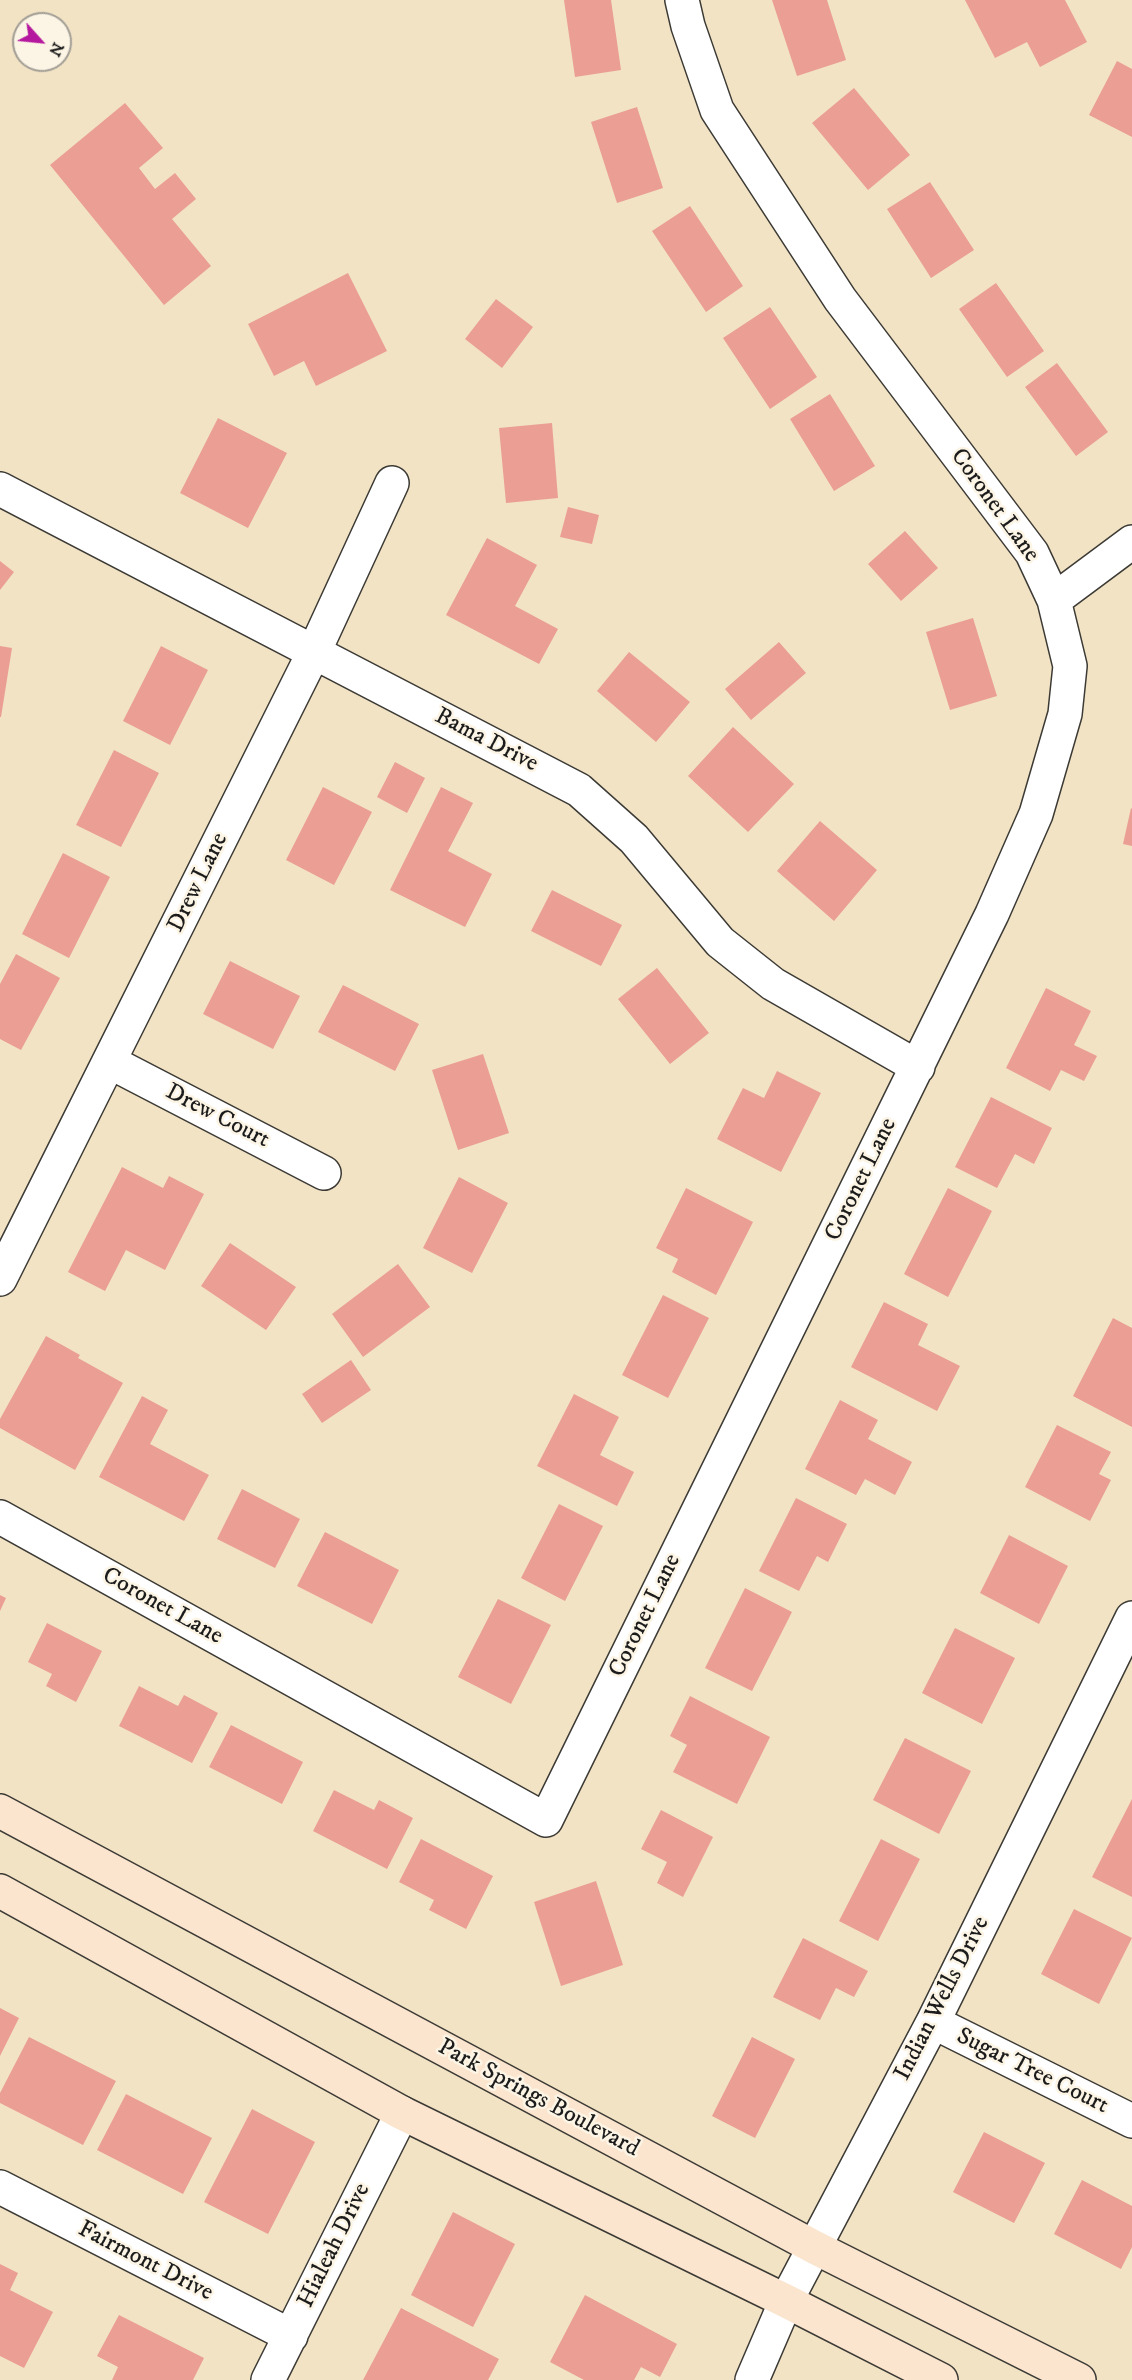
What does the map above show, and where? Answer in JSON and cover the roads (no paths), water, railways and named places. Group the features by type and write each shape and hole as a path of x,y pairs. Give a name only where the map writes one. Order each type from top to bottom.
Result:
{"main road":[{"name":"Park Springs Boulevard","path":"0,1811 814,2247 1079,2380"},
{"path":"0,1891 402,2113 786,2301 941,2380"}],"street":[{"name":"Coronet Lane","path":"0,1517 546,1820 992,914 1036,814 1065,714 1070,666 1054,600 1032,553 840,299 717,110 688,26 682,0"},
{"name":"Drew Lane","path":"0,1279 314,652 392,483"},
{"name":"Bama Drive","path":"0,489 579,790 634,839 720,942 773,984 918,1067"},
{"path":"1054,600 1132,542"},
{"name":"Drew Court","path":"110,1062 324,1173"},
{"name":"Indian Wells Drive","path":"752,2380 786,2301 933,2022 1132,1617"},
{"name":"Sugar Tree Court","path":"933,2022 1132,2121"},
{"name":"Hialeah Drive","path":"268,2380 402,2113"},
{"name":"Fairmont Drive","path":"0,2187 291,2336"}]}
